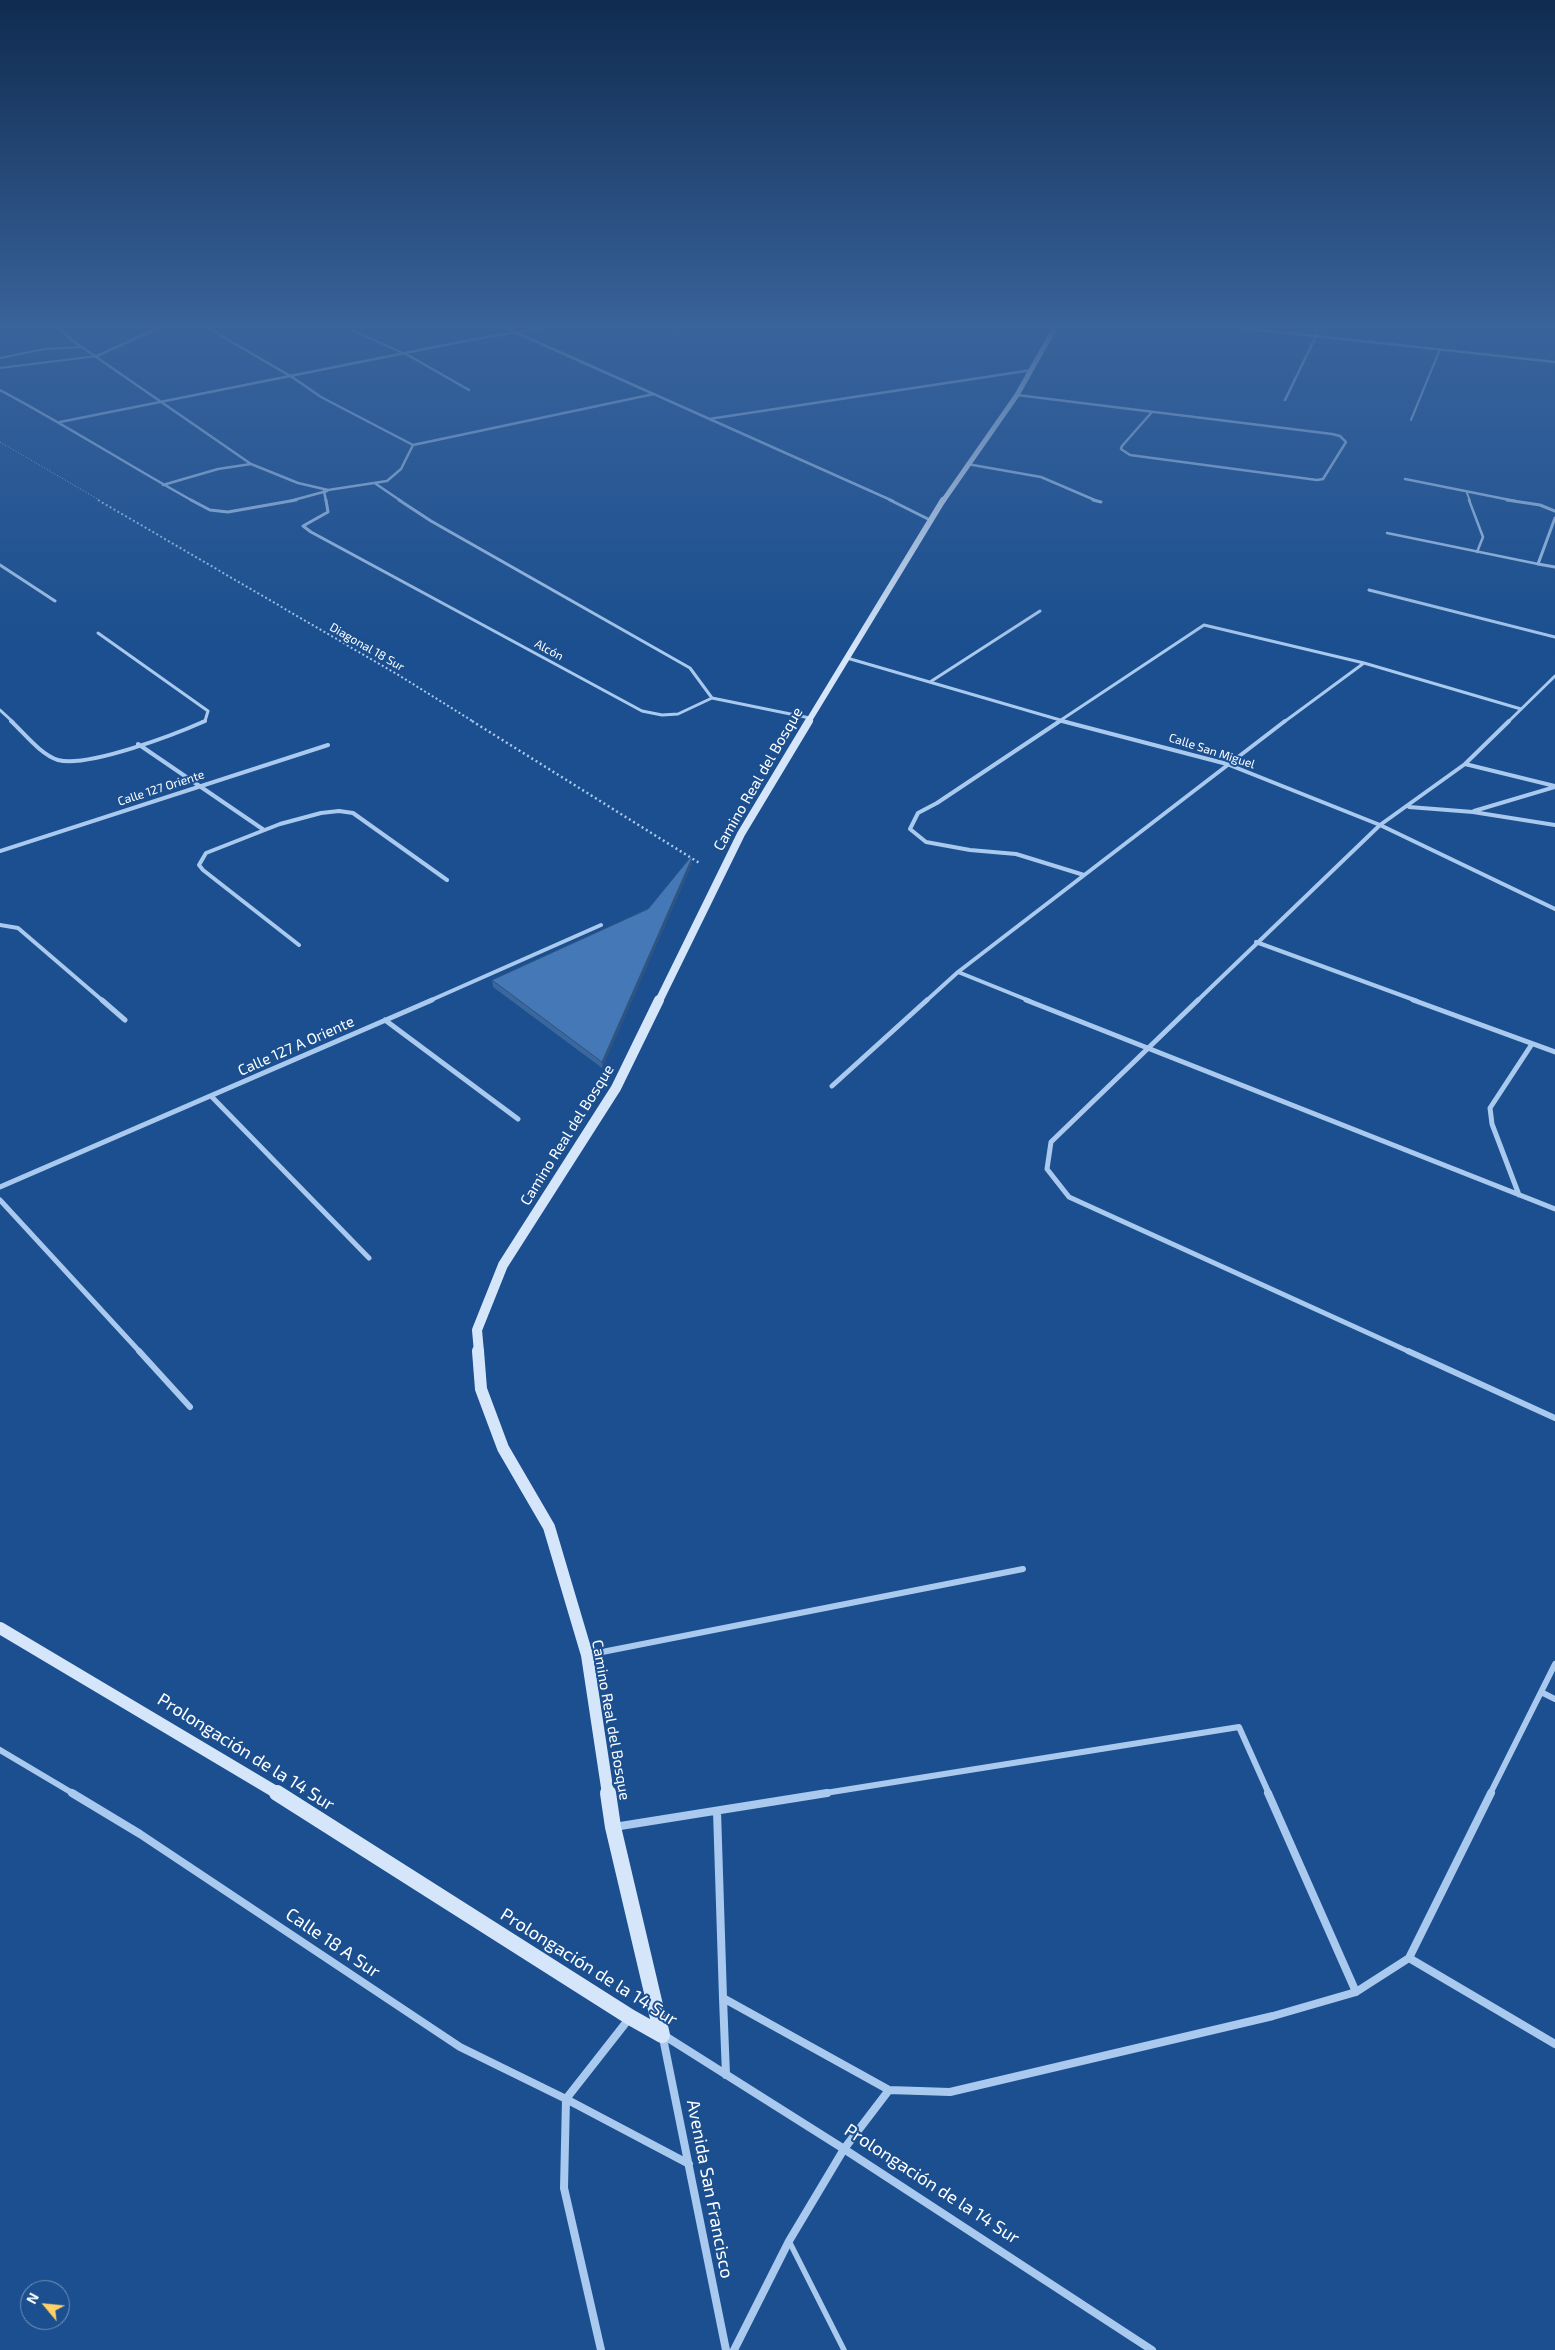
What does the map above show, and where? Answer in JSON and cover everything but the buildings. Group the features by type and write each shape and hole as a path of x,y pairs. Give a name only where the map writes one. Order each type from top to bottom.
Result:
{"street":[{"path":"79,434 162,485 210,510 228,512 248,510 326,491 387,481 401,469 413,445"},
{"path":"208,434 251,464 298,483 326,491"},
{"path":"391,434 413,445 467,434"},
{"path":"742,434 930,520"},
{"name":"Camino Real del Bosque","path":"662,2035 613,1827 587,1655 549,1527 503,1448 481,1389 477,1330 503,1265 616,1088 741,834 930,520 966,464 989,434"},
{"path":"1133,434 1122,446 1122,449 1130,455 1317,480 1323,479 1346,442 1340,436 1329,434"},
{"path":"162,485 218,468 251,464"},
{"path":"966,464 1041,477 1085,497 1101,502"},
{"path":"1405,478 1467,493 1540,505 1555,510"},
{"path":"376,484 431,521 690,668 712,698 810,718"},
{"name":"Alcón","path":"326,491 328,512 303,526 311,532 642,711 657,715 674,715 688,712 712,698"},
{"path":"1555,518 1538,564 1555,567"},
{"path":"0,565 54,601"},
{"path":"1369,590 1555,637"},
{"path":"930,682 1040,611"},
{"path":"1084,875 1016,854 970,850 926,842 910,829 918,813 937,803 1204,626 1364,663 1521,709"},
{"path":"0,710 55,759 62,761 80,761 205,721 208,711 98,633"},
{"name":"Calle San Miguel","path":"846,658 1062,721 1228,764 1380,825 1555,909"},
{"path":"832,1086 958,972 1228,764 1364,663"},
{"path":"1555,676 1465,764 1408,807 1380,825 1256,942 1051,1142 1047,1169 1069,1197 1555,1418"},
{"path":"138,744 264,830"},
{"name":"Calle 127 Oriente","path":"0,851 199,785 328,745"},
{"path":"1465,764 1555,786"},
{"path":"1473,812 1555,786"},
{"path":"1408,807 1473,812 1555,825"},
{"path":"298,945 203,870 199,865 206,853 313,813 345,810 353,813 447,880"},
{"path":"0,925 18,928 125,1020"},
{"name":"Calle 127 A Oriente","path":"0,1187 212,1097 600,925"},
{"path":"1256,942 1555,1052"},
{"path":"958,972 1146,1049 1555,1209"},
{"path":"385,1020 518,1119"},
{"path":"1519,1195 1492,1124 1490,1108 1532,1044"},
{"path":"212,1097 368,1258"},
{"path":"0,1200 190,1407"},
{"path":"587,1655 1023,1569"},
{"name":"Prolongación de la 14 Sur","path":"0,1628 110,1690 306,1810 630,2017 844,2149 1152,2350"},
{"path":"723,1998 889,2090 950,2092 1273,2016 1356,1992 1409,1958 1555,1664"},
{"path":"1541,1692 1555,1699"},
{"path":"613,1827 1239,1727 1356,1992"},
{"name":"Calle 18 A Sur","path":"0,1750 140,1834 460,2047 566,2099 689,2164"},
{"path":"717,1811 726,2075"},
{"path":"1409,1958 1555,2044"},
{"path":"601,2350 564,2188 566,2099 630,2017"},
{"name":"Avenida San Francisco","path":"662,2035 726,2350"},
{"path":"734,2350 789,2241 844,2149 889,2090"}],"lane":[{"path":"1467,493 1483,537 1477,552"},
{"path":"1386,533 1538,564"},
{"path":"789,2241 844,2350"}],"path":[{"name":"Diagonal 18 Sur","path":"0,442 400,676 559,774 693,861 722,872"}]}
